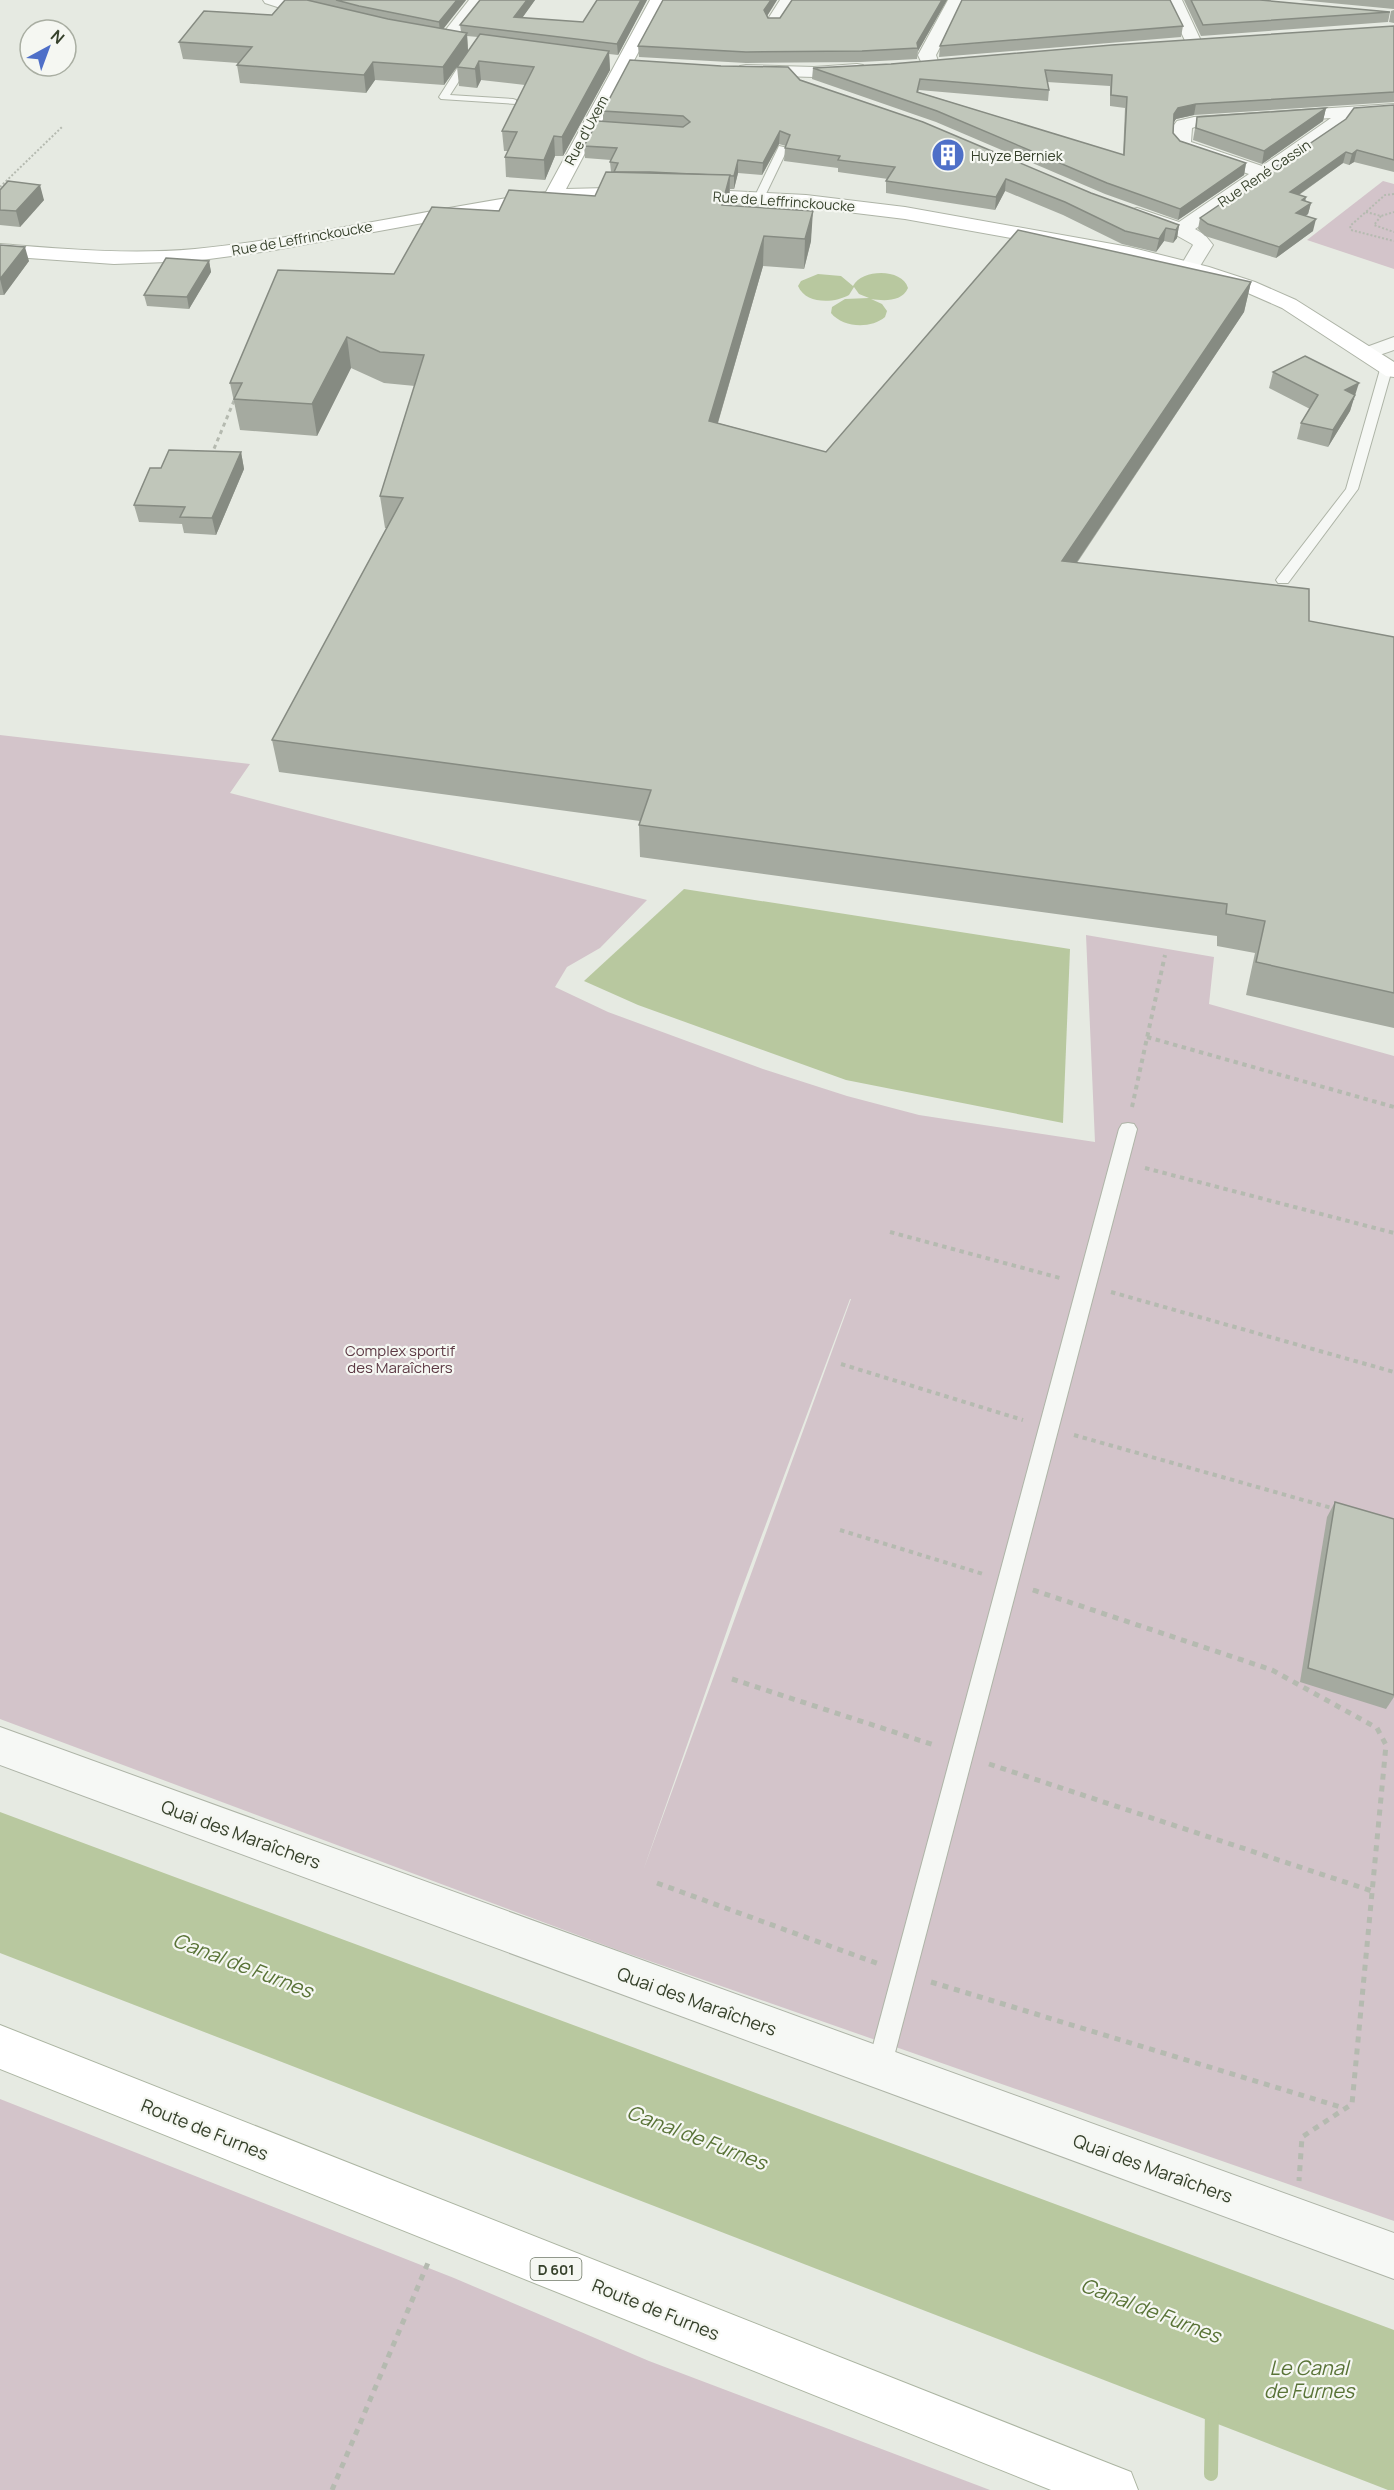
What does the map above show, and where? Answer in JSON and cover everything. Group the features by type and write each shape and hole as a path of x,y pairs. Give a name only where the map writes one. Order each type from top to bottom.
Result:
{"main road":[{"name":"Rue d'Uxem","path":"554,195 594,128 614,65 658,0"},
{"name":"Rue de Leffrinckoucke","path":"0,250 102,258 194,255 269,245 554,195 630,193 759,198 868,208 1014,238 1129,253 1190,267 1242,284 1275,298 1390,368"},
{"name":"Route de Furnes","path":"0,2047 1113,2490"}],"street":[{"path":"271,0 338,21"},
{"path":"478,0 437,40 479,46"},
{"path":"774,22 788,0"},
{"path":"912,66 937,63 927,55 956,0"},
{"path":"1174,0 1194,43"},
{"path":"1175,44 1215,42"},
{"path":"614,65 640,67"},
{"path":"732,70 795,72 878,68"},
{"path":"795,72 802,83 821,91"},
{"path":"1264,173 1186,147 1182,144 1183,126 1194,122 1394,109"},
{"name":"Rue René Cassin","path":"1180,230 1338,123 1341,117 1338,112"},
{"path":"1123,210 1198,238 1203,245 1190,267"},
{"path":"1368,353 1394,343"},
{"name":"Quai des Maraîchers","path":"0,1746 1394,2256"}],"lane":[{"path":"479,46 444,97 513,102"},
{"path":"759,198 783,148"},
{"path":"1283,580 1353,489 1390,368"},
{"path":"879,2068 1128,1129"}],"path":[{"path":"0,188 63,126"},
{"path":"1394,194 1385,195 1350,226 1351,230 1394,241"},
{"path":"1366,212 1381,216 1394,212"},
{"path":"1381,216 1374,225 1394,232"},
{"path":"210,460 236,395"},
{"path":"1128,1129 1165,955"},
{"path":"1147,1038 1394,1107"},
{"path":"1119,1162 1394,1233"},
{"path":"890,1232 1394,1372"},
{"path":"840,1364 1049,1428 1336,1509"},
{"path":"840,1530 1008,1582 1272,1670 1377,1728 1386,1745 1353,2104 1302,2136 1296,2220"},
{"path":"732,1679 1372,1891"},
{"path":"657,1884 904,1974 1344,2108"},
{"path":"332,2490 444,2224"}],"green space":[{"path":"1383,181 1394,184 1394,269 1307,240"},
{"name":"Complex sportif des Maraîchers","path":"0,735 250,764 230,793 647,900 600,948 567,967 555,987 608,1012 763,1069 847,1096 919,1115 1095,1142 1086,935 1214,957 1209,1004 1394,1056 1394,2221 615,1949 0,1719","holes":["851,1299 643,1871 738,1599"]},
{"path":"0,2099 454,2278 649,2361 990,2490 0,2490"}],"water":[{"path":"818,274 841,276 853,286 865,276 890,274 904,281 908,288 902,296 897,298 871,299 882,304 887,311 885,317 879,321 865,325 850,324 836,318 831,313 832,307 845,299 869,298 859,294 854,287 849,295 836,300 821,301 807,297 798,286 801,281"},
{"path":"684,889 1070,949 1063,1123 846,1080 638,1005 584,981"},
{"name":"Le Canal de Furnes","path":"0,1812 1394,2330 1394,2490 1388,2490 0,1953"}],"building":[{"path":"285,0 307,0 388,19 467,33 443,67 373,62 364,75 237,65 252,47 179,42 204,11 272,15"},
{"path":"336,0 457,0 439,22"},
{"path":"480,0 527,0 514,17 583,22 597,0 641,0 617,44 460,25"},
{"path":"663,0 771,0 764,10 768,18 780,18 792,0 942,0 917,43 918,48 746,52 638,46"},
{"path":"962,0 1170,0 1183,26 940,46"},
{"path":"1191,0 1260,0 1390,12 1203,25"},
{"path":"1394,26 1394,92 1196,104 1178,108 1174,114 1173,133 1180,141 1246,163 1180,209 1107,183 937,111 813,68 891,64 1112,45","holes":["1045,70 1112,75 1111,95 1127,97 1124,155 917,92 920,79 1049,90"]},
{"path":"480,34 609,51 562,137 554,136 544,160 505,157 517,132 502,131 534,67 479,61 475,69 457,67"},
{"path":"630,60 721,66 788,67 800,80 923,122 1091,193 1179,225 1176,230 1166,228 1159,239 1125,231 1065,202 1006,179 996,197 886,181 895,167 838,160 840,156 785,148 790,135 780,131 763,163 738,160 734,176 614,172 618,163 610,162 617,148 584,146 598,121 683,127 690,122 683,116 603,111"},
{"path":"1394,105 1394,160 1357,150 1352,154 1346,152 1290,192 1306,197 1302,200 1311,203 1296,213 1316,219 1279,247 1208,224 1200,218 1346,119 1354,108"},
{"path":"1326,108 1264,151 1196,128 1197,117"},
{"path":"606,172 730,175 722,205 813,211 805,239 764,236 709,421 826,452 1018,230 1251,282 1062,561 1309,589 1309,621 1394,637 1394,993 1256,962 1265,921 1226,914 1227,904 639,825 651,790 272,740 403,498 380,496 424,355 380,352 347,337 312,404 234,399 242,383 230,383 278,270 394,274 432,207 499,211 509,190 595,196"},
{"path":"8,181 40,185 16,211 0,210 0,190"},
{"path":"0,245 25,247 0,279"},
{"path":"166,258 209,261 187,297 144,295"},
{"path":"1305,356 1359,383 1345,390 1355,395 1333,430 1301,423 1318,395 1273,372"},
{"path":"169,450 241,452 212,518 180,517 185,507 134,505 150,468 161,468"},
{"path":"1335,1502 1394,1519 1394,1695 1308,1668"}],"waterway":[{"path":"1211,2474 1212,2409"}],"place":[{"name":"Huyze Berniek","path":"948,155"}],"water label":[{"name":"Canal de Furnes","path":"243,1965"},
{"name":"Canal de Furnes","path":"697,2137"},
{"name":"Canal de Furnes","path":"1151,2310"}]}
